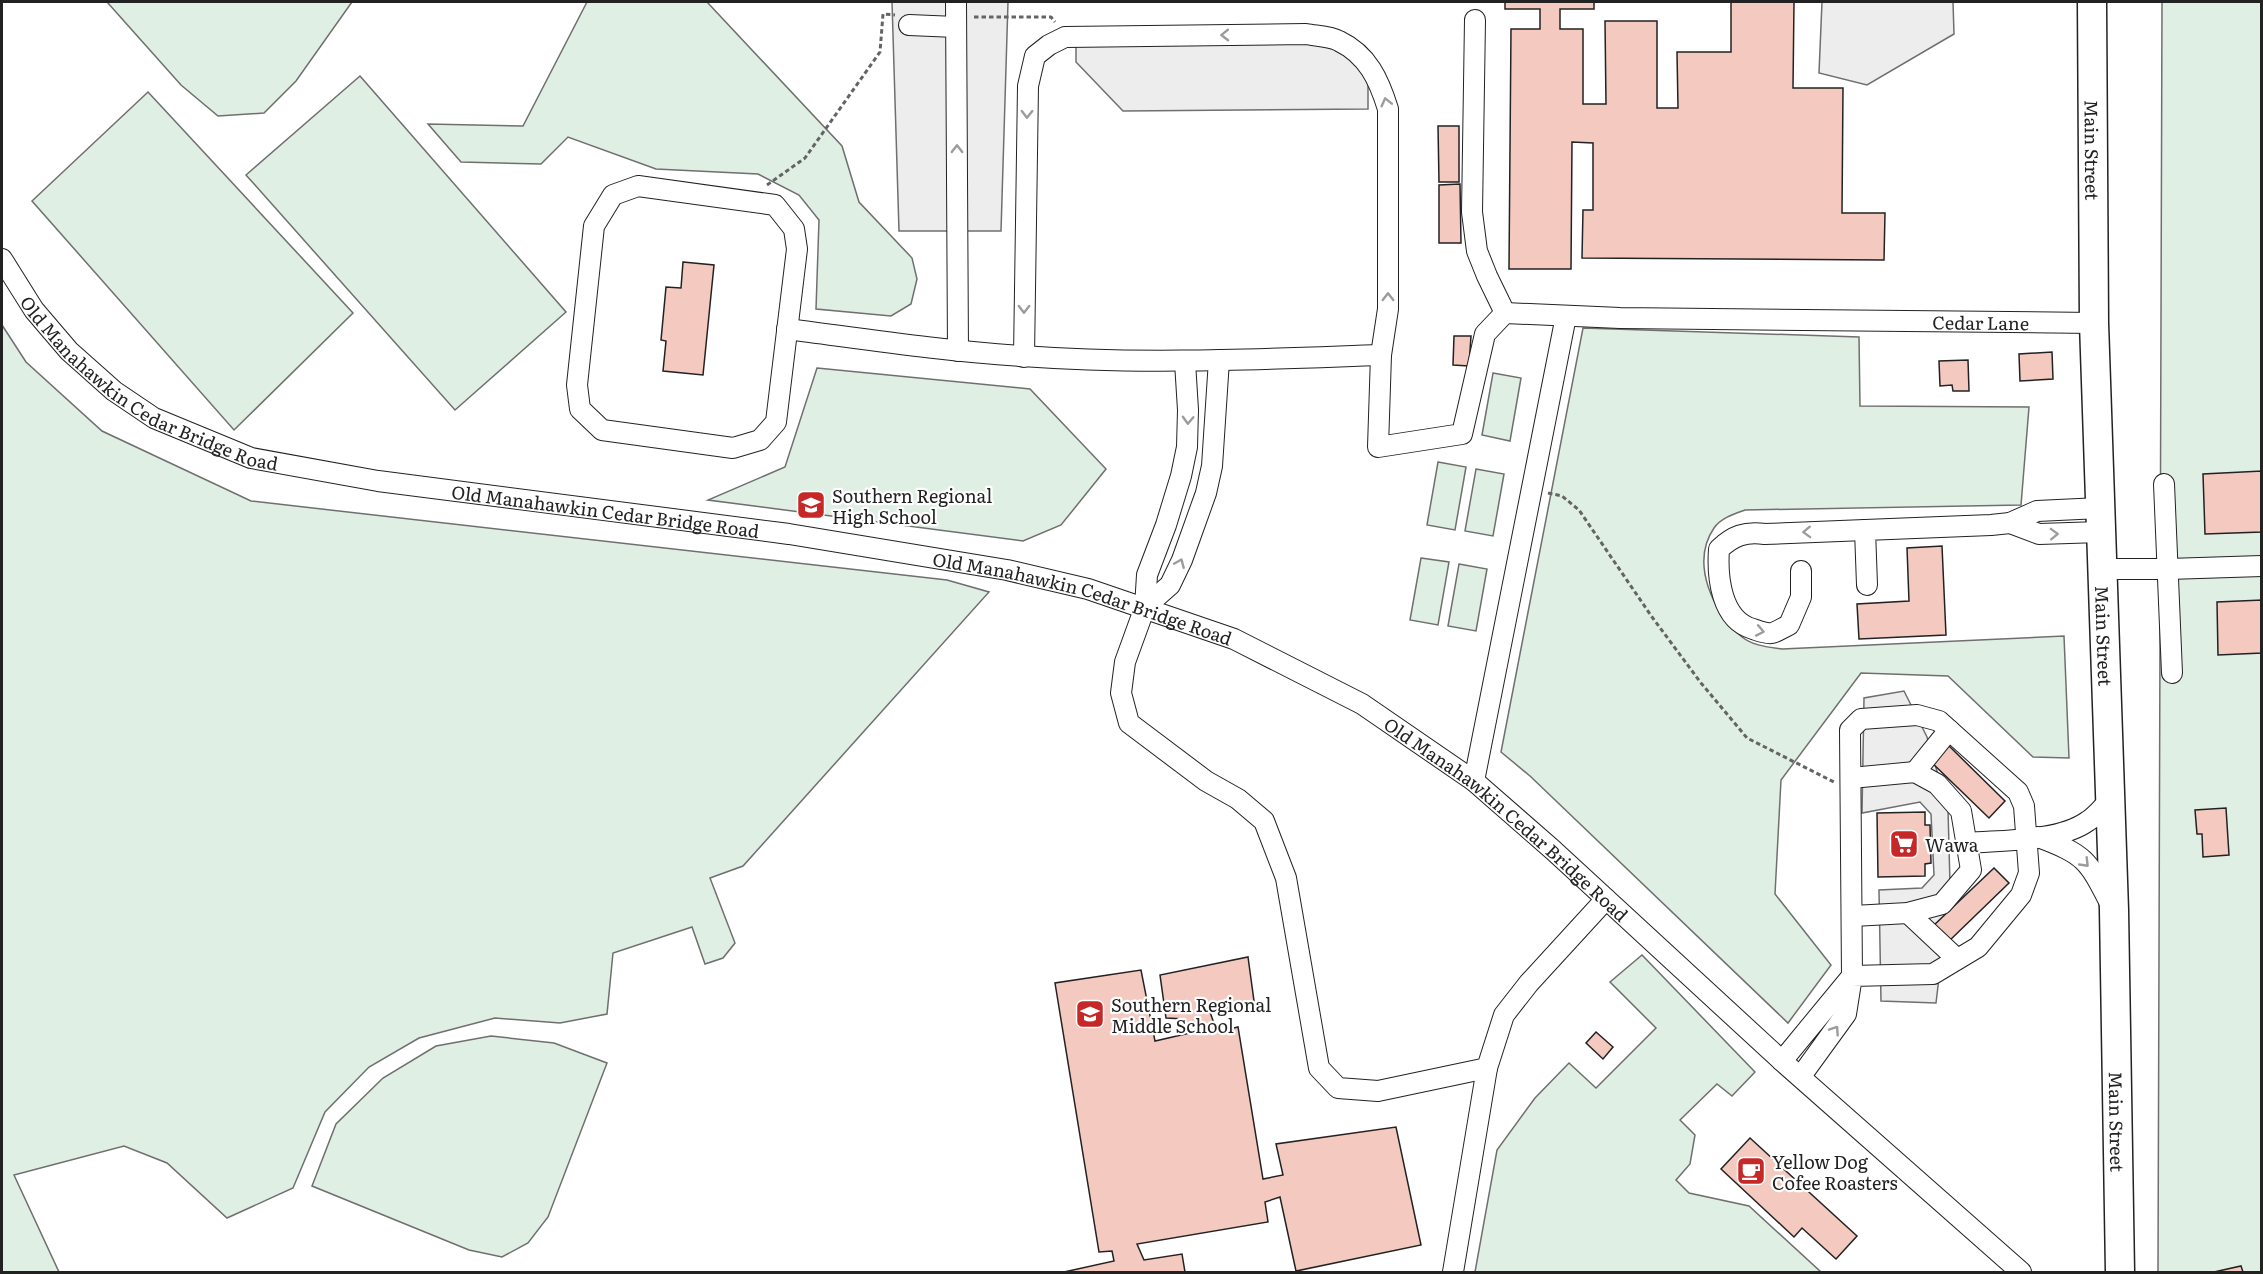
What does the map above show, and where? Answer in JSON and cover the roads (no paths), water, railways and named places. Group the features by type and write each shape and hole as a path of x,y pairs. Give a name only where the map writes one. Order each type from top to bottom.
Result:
{"highway":[{"name":"Main Street","path":"2092,2 2094,323 2114,910 2120,1272"},
{"path":"2105,1272 2120,1242"}],"street":[{"path":"905,20 956,15 958,351"},
{"path":"1024,357 1028,86 1035,56 1049,45 1065,37 1306,34 1338,40 1367,61 1381,83 1388,109 1389,309 1382,355 1378,447 1462,434 1485,334 1505,313 1477,251 1472,212 1475,20"},
{"path":"638,186 775,206 794,229 796,249 787,329 776,422 760,440 734,448 602,430 580,409 578,385 594,226 613,195 638,186"},
{"name":"Old Manahawkin Cedar Bridge Road","path":"2,259 34,310 69,351 114,391 154,418 251,458 378,481 779,533 1007,570 1088,589 1234,639 1345,695 1411,736 1474,781 1782,1061 2021,1272"},
{"name":"Cedar Lane","path":"1505,313 1620,318 2094,323"},
{"path":"1474,781 1566,316"},
{"path":"787,329 1024,357 1185,362 1382,355"},
{"path":"1145,608 1170,585 1182,560 1206,493 1212,466 1219,360"},
{"path":"1185,362 1188,410 1187,447 1166,525 1147,575 1145,608 1125,662 1122,693 1129,723 1206,781 1238,799 1264,821 1286,878 1319,1068 1338,1088 1378,1091 1487,1068"},
{"path":"2164,484 2172,673"},
{"path":"1802,571 1801,597 1789,625 1772,633 1762,632 1746,627 1736,620 1728,607 1720,583 1719,549 1730,539 1751,532 1765,534 2010,523 2039,534 2100,520"},
{"path":"1865,530 1867,585"},
{"path":"2101,569 2262,566"},
{"path":"1782,1061 1852,976 1933,974 1978,947 2021,895 2029,873 2033,837 2025,806 2018,792 1939,721 1917,715 1861,719 1850,729 1852,976 1846,1014 1801,1076"},
{"path":"1915,772 1949,730"},
{"path":"1851,778 1915,772 1937,784 1960,811 1968,843 1971,870 1942,904 1908,914 1853,916"},
{"path":"1968,843 2033,837 2072,830 2089,821 2109,801"},
{"path":"2033,837 2072,850 2086,862 2094,872 2114,910"},
{"path":"1453,1272 1487,1068 1504,1015 1528,983 1605,899"},
{"path":"1908,914 1957,959"}],"place":[{"name":"Southern Regional High School","path":"811,505"},
{"name":"Wawa","path":"1904,844"},
{"name":"Southern Regional Middle School","path":"1090,1014"},
{"name":"Yellow Dog Cofee Roasters","path":"1751,1171"}]}
